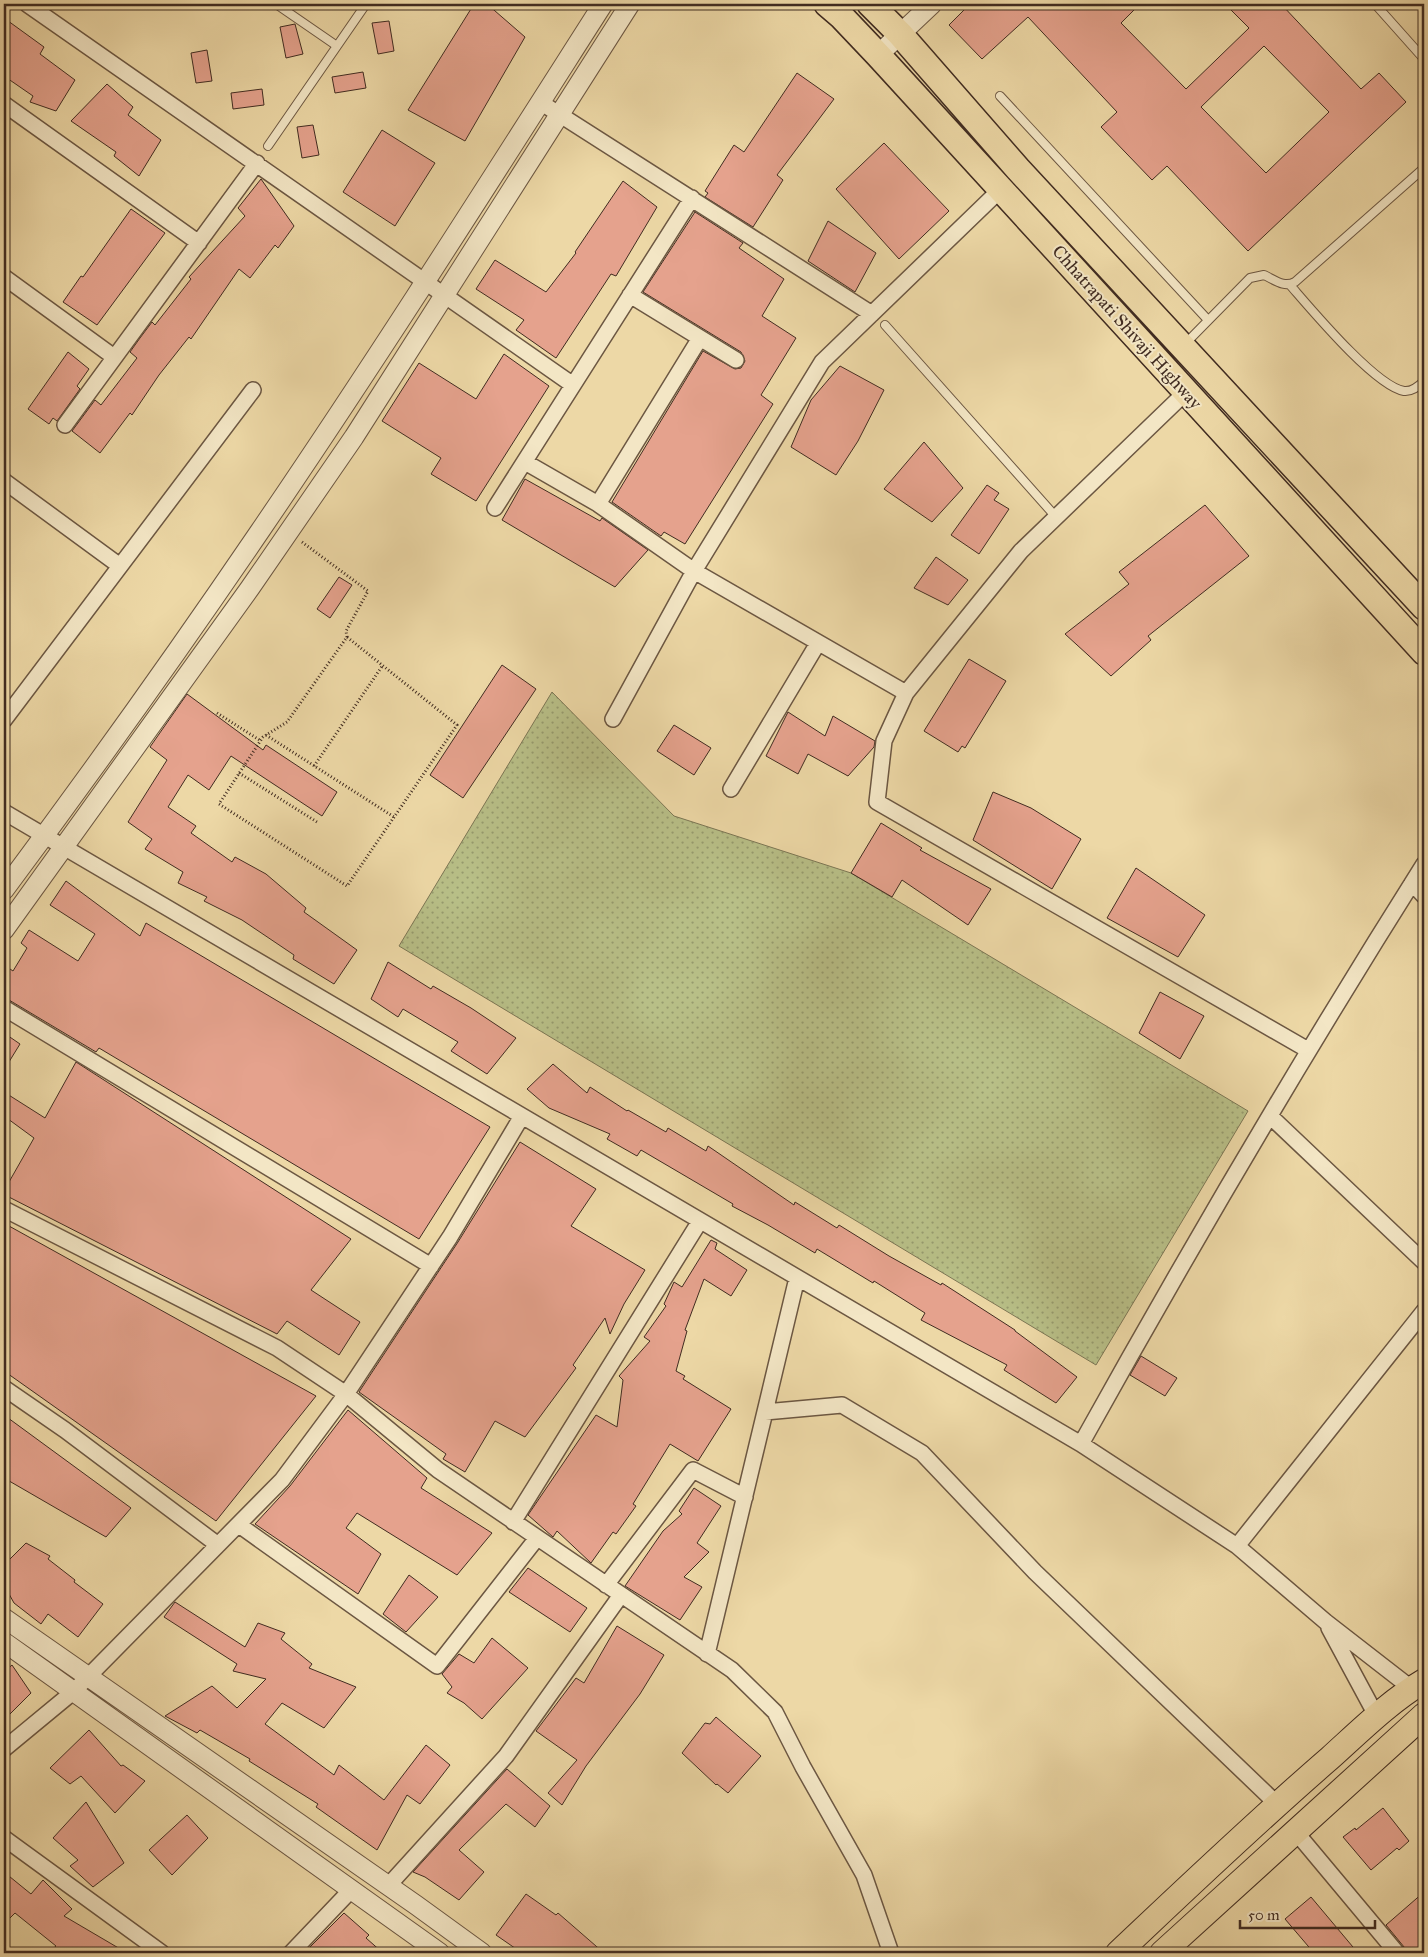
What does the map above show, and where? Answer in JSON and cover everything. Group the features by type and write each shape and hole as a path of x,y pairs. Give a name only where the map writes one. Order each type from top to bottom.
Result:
{"highway":[{"name":"Chhatrapati Shivaji Highway","path":"828,4 878,55 1424,652"},
{"name":"Chhatrapati Shivaji Highway","path":"870,4 900,34 1018,169 1424,607"}],"main road":[{"path":"1118,1953 1277,1804 1418,1684"},
{"path":"1162,1953 1424,1715"}],"street":[{"path":"27,4 573,385"},
{"path":"4,890 127,722 255,539 426,281 603,4"},
{"path":"4,930 65,847 354,437 630,4"},
{"path":"878,55 932,4"},
{"path":"540,102 872,314"},
{"path":"4,104 199,243"},
{"path":"65,425 257,163"},
{"path":"613,719 694,571 822,362 1001,189"},
{"path":"495,508 692,198"},
{"path":"4,277 114,357"},
{"path":"630,295 736,360"},
{"path":"598,504 700,338"},
{"path":"4,720 253,390"},
{"path":"1186,392 1020,551 906,693 884,741 878,802 1308,1050"},
{"path":"525,462 598,504 694,571 906,693"},
{"path":"4,482 120,566"},
{"path":"731,789 818,643"},
{"path":"4,812 1081,1444 1237,1546 1326,1622 1418,1684"},
{"path":"1081,1444 1131,1353 1308,1050 1424,864"},
{"path":"1412,884 1424,896"},
{"path":"4,1008 431,1266"},
{"path":"4,1749 73,1692 282,1480 346,1394 431,1266 522,1116"},
{"path":"1270,1116 1424,1262"},
{"path":"4,1209 277,1348 346,1394 438,1470 732,1670 775,1712 803,1767 864,1875 890,1953"},
{"path":"513,1522 700,1220"},
{"path":"707,1654 797,1278"},
{"path":"1237,1546 1424,1311"},
{"path":"4,1388 66,1430 218,1545"},
{"path":"765,1412 842,1405 922,1453 1035,1572 1277,1804"},
{"path":"606,1585 693,1470 745,1496"},
{"path":"239,1524 437,1666 537,1538"},
{"path":"388,1886 506,1756 621,1595"},
{"path":"4,1618 482,1953"},
{"path":"1326,1622 1377,1717"},
{"path":"4,1642 440,1953"},
{"path":"1295,1831 1397,1953"},
{"path":"4,1838 162,1953"},
{"path":"291,1953 352,1889"}],"lane":[{"path":"276,4 337,46"},
{"path":"268,146 366,4"},
{"path":"1375,4 1424,59"},
{"path":"1000,96 1208,320"},
{"path":"1182,346 1250,278 1264,274 1283,284 1290,285 1296,282 1424,168"},
{"path":"1290,285 1354,356 1388,383 1408,391 1424,381"},
{"path":"884,325 1056,516"}],"path":[{"path":"288,532 368,591 346,631 347,637 457,724 347,886 219,804 260,741 287,722 347,637"},
{"path":"314,766 383,665"},
{"path":"217,713 260,741"},
{"path":"266,735 394,816"},
{"path":"239,773 317,822"}],"green space":[{"path":"552,692 674,816 851,873 1248,1111 1096,1365 399,946"}],"building":[{"path":"474,4 487,4 525,37 465,141 408,110"},
{"path":"970,4 1140,4 1121,23 1186,89 1249,28 1225,4 1281,4 1361,89 1379,73 1406,102 1248,251 1167,166 1152,180 1101,127 1117,112 1028,17 982,59 949,25","holes":["1264,46 1329,112 1266,173 1201,107"]},
{"path":"4,18 44,47 40,54 75,80 56,111 30,102 33,96 4,76"},
{"path":"389,21 394,51 378,54 372,23"},
{"path":"295,24 303,54 286,58 280,27"},
{"path":"207,50 212,81 196,83 191,53"},
{"path":"363,72 366,88 335,93 332,77"},
{"path":"797,73 834,99 777,175 783,180 753,227 705,197 708,193 705,191 734,145 744,152"},
{"path":"107,84 133,107 128,115 161,140 139,176 114,156 116,152 71,121"},
{"path":"262,89 264,105 233,109 231,93"},
{"path":"313,125 319,155 302,158 297,127"},
{"path":"382,130 435,163 395,226 343,192"},
{"path":"884,143 949,211 899,259 836,189"},
{"path":"261,179 294,226 278,248 275,245 250,278 239,269 191,339 189,337 159,375 132,415 130,413 100,453 72,431 95,400 101,405 137,358 130,352 152,322 155,325 191,279 189,277 245,216 238,208"},
{"path":"623,181 657,207 616,276 611,274 556,358 516,330 524,320 476,289 495,260 546,292 576,253"},
{"path":"131,209 165,233 97,325 63,302"},
{"path":"695,212 743,243 739,248 784,279 762,316 796,338 761,395 773,404 685,544 664,532 661,536 612,502 703,351 735,369 741,368 745,361 741,352 643,292"},
{"path":"828,221 876,253 855,292 808,261"},
{"path":"68,352 89,369 77,386 80,389 57,421 53,418 49,424 28,409"},
{"path":"504,354 549,386 476,501 431,474 441,458 382,421 419,363 476,399"},
{"path":"840,366 884,390 858,441 836,475 791,447 811,400"},
{"path":"924,442 963,488 932,522 884,489"},
{"path":"525,479 600,521 602,518 648,550 615,587 502,520"},
{"path":"987,485 999,493 994,500 1009,509 979,554 951,535"},
{"path":"1205,505 1249,556 1148,636 1151,640 1111,676 1065,634 1129,584 1119,572"},
{"path":"936,557 968,580 948,605 914,588"},
{"path":"339,577 352,585 330,618 317,609"},
{"path":"969,659 1006,681 965,748 962,746 958,752 924,731"},
{"path":"502,665 536,689 463,798 430,775"},
{"path":"187,694 263,750 266,745 337,792 322,816 231,756 209,790 188,775 168,807 196,826 191,833 232,862 235,857 266,874 306,908 304,912 357,950 334,984 293,959 294,955 242,920 204,901 207,897 178,883 183,872 145,849 152,839 128,822 167,760 150,747"},
{"path":"788,712 825,736 833,716 875,741 874,747 848,776 808,754 798,774 766,756"},
{"path":"674,725 711,748 694,775 657,751"},
{"path":"993,792 1031,808 1081,839 1052,889 973,840"},
{"path":"881,823 922,848 920,850 991,889 968,925 902,880 892,897 851,873"},
{"path":"1136,868 1205,915 1178,957 1107,918"},
{"path":"66,881 140,936 146,923 490,1127 419,1239 99,1048 96,1052 9,1000 4,999 4,965 13,971 27,948 21,943 29,930 78,961 95,934 50,905"},
{"path":"388,962 431,989 433,986 471,1008 516,1038 487,1074 451,1051 458,1042 403,1009 398,1017 371,999"},
{"path":"1160,992 1204,1016 1180,1059 1139,1033"},
{"path":"4,1033 20,1044 4,1070"},
{"path":"76,1062 351,1239 311,1290 360,1322 339,1355 287,1321 277,1334 5,1195 5,1189 34,1138 4,1116 4,1092 45,1118"},
{"path":"553,1064 587,1093 590,1087 627,1111 666,1132 668,1128 706,1151 708,1146 794,1205 795,1202 837,1228 839,1225 889,1256 941,1285 942,1283 1015,1330 1077,1377 1056,1403 1004,1370 1007,1365 921,1320 925,1313 874,1281 873,1283 817,1249 815,1253 732,1206 733,1204 641,1150 637,1156 607,1139 610,1134 549,1108 527,1089"},
{"path":"520,1142 596,1189 571,1226 645,1270 624,1304 610,1334 605,1318 573,1365 576,1368 525,1437 495,1421 465,1472 443,1459 446,1454 359,1392 458,1242"},
{"path":"9,1226 316,1396 216,1521 4,1371 4,1233"},
{"path":"711,1240 717,1243 715,1249 747,1270 731,1296 704,1279 685,1330 687,1331 676,1371 685,1376 683,1379 731,1409 698,1461 670,1444 633,1504 636,1506 616,1534 613,1532 591,1563 557,1531 553,1537 528,1515 596,1415 617,1427 623,1380 619,1376 650,1341 644,1337 666,1306 664,1304 674,1282 682,1287"},
{"path":"1141,1356 1177,1378 1165,1396 1130,1375"},
{"path":"348,1410 427,1478 421,1488 492,1533 457,1575 357,1513 346,1528 381,1554 358,1594 255,1524 290,1486"},
{"path":"4,1415 131,1508 106,1537 4,1478"},
{"path":"694,1488 721,1506 697,1543 709,1552 684,1577 702,1587 680,1620 625,1586 663,1531 682,1514 679,1511"},
{"path":"26,1543 50,1556 48,1559 103,1604 78,1637 48,1614 41,1624 14,1603 4,1585 4,1565"},
{"path":"528,1568 587,1608 570,1632 509,1592"},
{"path":"409,1575 438,1597 406,1632 383,1614"},
{"path":"175,1602 245,1647 258,1623 285,1633 281,1639 312,1664 309,1668 356,1687 324,1728 282,1703 265,1724 334,1775 339,1765 384,1800 426,1745 450,1765 420,1804 407,1795 377,1850 316,1807 318,1804 249,1761 250,1759 200,1730 197,1733 165,1716 212,1686 237,1708 266,1679 233,1671 237,1664 164,1617"},
{"path":"617,1626 664,1655 640,1694 586,1766 562,1805 548,1793 577,1760 536,1731 576,1678 584,1683"},
{"path":"492,1638 528,1668 482,1719 464,1703 447,1693 452,1687 442,1674 459,1654 474,1663"},
{"path":"12,1665 31,1693 4,1720 4,1672"},
{"path":"716,1717 761,1756 728,1793 716,1785 682,1753 705,1723 710,1724"},
{"path":"89,1730 121,1766 123,1765 145,1781 115,1813 81,1776 70,1784 50,1768"},
{"path":"507,1769 550,1806 535,1827 506,1804 459,1850 484,1872 459,1900 425,1877 413,1872"},
{"path":"86,1802 124,1863 93,1887 70,1866 78,1860 53,1838"},
{"path":"1383,1808 1409,1841 1399,1850 1397,1848 1371,1870 1343,1837 1355,1828 1356,1830"},
{"path":"187,1815 208,1838 172,1875 149,1850"},
{"path":"4,1872 31,1894 43,1880 72,1909 64,1916 127,1953 48,1953 56,1946 15,1913 4,1924"},
{"path":"1424,1892 1424,1953 1409,1953 1386,1925"},
{"path":"526,1894 556,1915 558,1913 604,1953 522,1953 496,1935"},
{"path":"1311,1897 1358,1953 1314,1953 1285,1919"},
{"path":"344,1913 369,1935 366,1938 383,1953 304,1953"}]}
